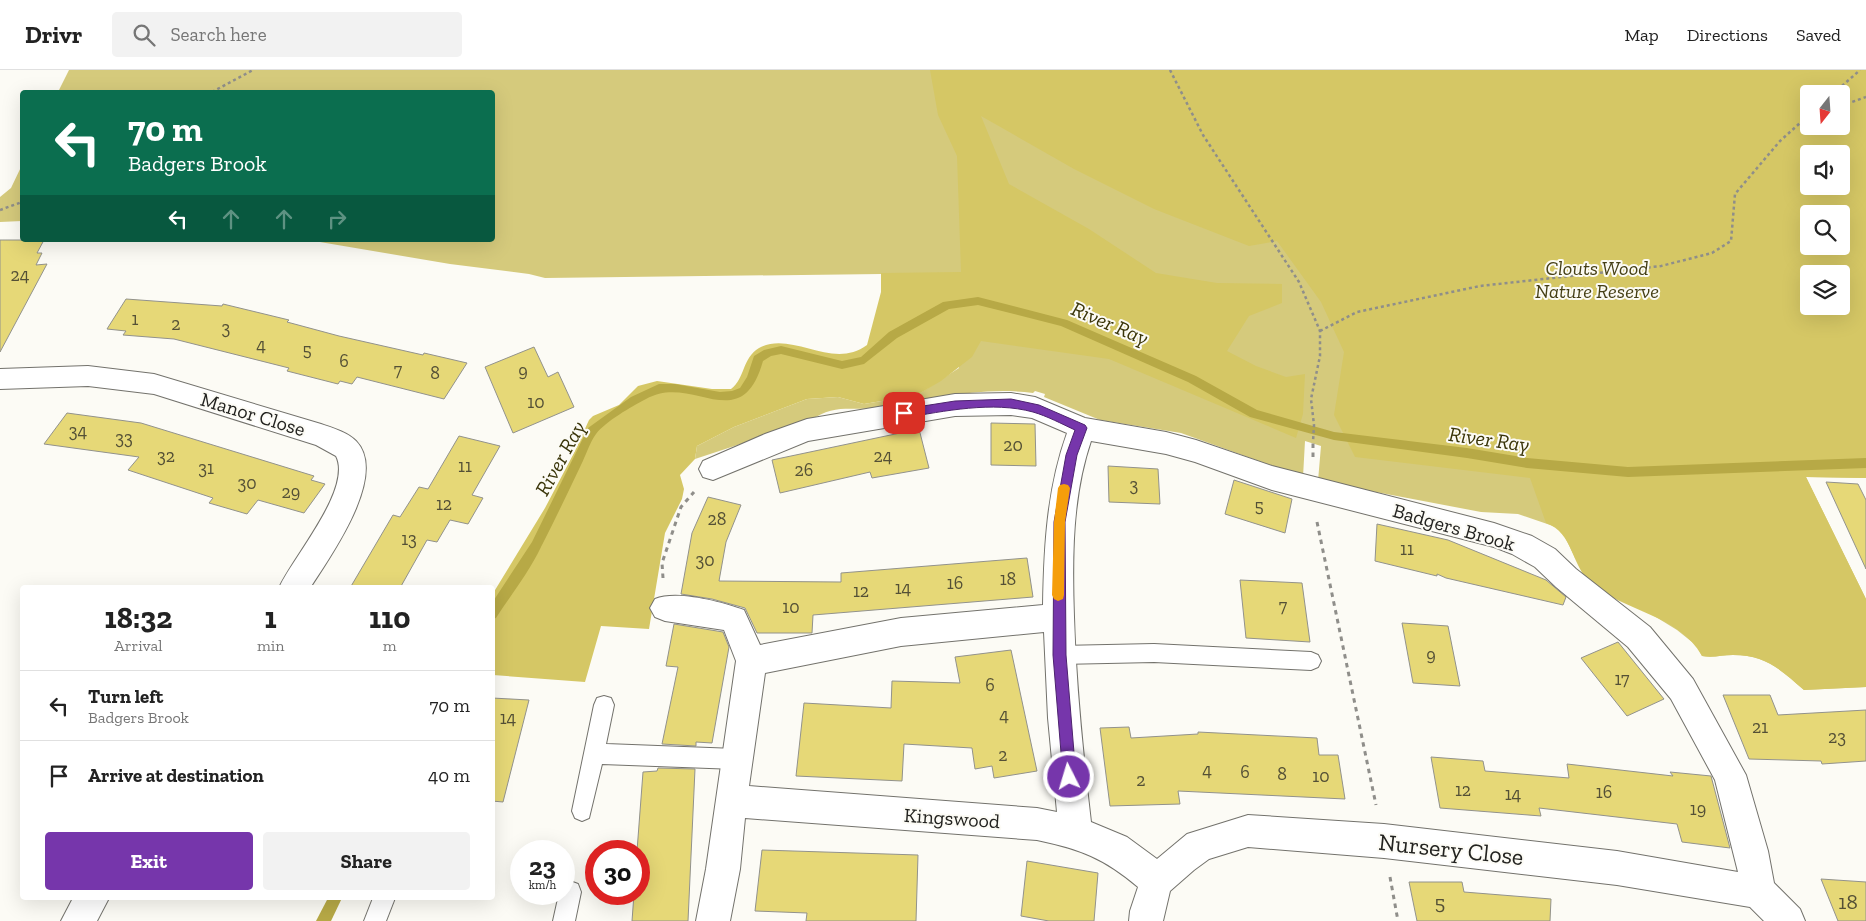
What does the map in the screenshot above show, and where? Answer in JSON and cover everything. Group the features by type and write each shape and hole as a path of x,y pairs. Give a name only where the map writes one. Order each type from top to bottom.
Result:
{"street":[{"name":"Manor Close","path":"0,378 88,376 124,378 154,384 321,434 345,446 351,454 354,464 354,477 350,489 317,551 295,585"},
{"name":"Badgers Brook","path":"713,469 774,442 808,430 955,405 1011,404 1035,408 1082,428 1166,443 1196,451 1272,478 1445,521 1494,535 1522,546 1545,558 1566,578 1639,636 1682,689 1730,775 1747,835 1759,892"},
{"path":"1076,832 1064,716 1060,655 1058,616 1059,522 1071,455 1082,428"},
{"path":"665,608 722,616 734,620 742,635 751,661 736,759 723,869 713,921"},
{"path":"751,661 900,632 1058,616"},
{"name":"Kingswood","path":"731,801 1037,824 1076,832 1105,843 1129,857 1157,881"},
{"name":"Nursery Close","path":"1146,921 1147,911 1157,881 1182,858 1199,846 1248,831 1384,841 1617,868 1759,892"},
{"path":"1759,892 1788,921"},
{"path":"78,921 91,900"}],"lane":[{"path":"1060,655 1110,652 1160,653 1311,661"},
{"path":"582,811 604,705"},
{"path":"594,754 736,759"},
{"path":"375,921 383,900"},
{"path":"564,921 567,905"}],"path":[{"path":"216,90 253,70"},
{"path":"1170,70 1202,134 1299,282 1320,331 1320,356 1311,400 1314,425 1313,448"},
{"path":"1843,85 1860,70"},
{"path":"1850,103 1866,97"},
{"path":"1320,331 1356,312 1480,286 1661,266 1712,253 1731,241 1735,194 1780,141 1800,123"},
{"path":"0,210 20,203"},
{"path":"665,608 662,563 681,507 713,469"},
{"path":"1311,489 1342,654 1384,841 1398,921"}],"green space":[{"name":"Clouts Wood Nature Reserve","path":"69,70 1866,70 1866,478 1806,477 1866,599 1866,687 1804,690 1780,670 1755,658 1733,655 1702,656 1697,646 1677,630 1651,614 1612,596 1575,558 1565,537 1556,527 1518,514 1481,512 1318,481 1321,446 1305,441 1303,477 1181,433 1100,420 1044,397 1045,394 1035,391 1033,393 994,391 954,395 876,408 835,410 819,415 810,421 695,459 697,446 734,427 807,399 838,397 864,404 917,395 959,368 961,273 545,278 529,274 450,264 320,242 495,242 495,90 59,90"},
{"name":"Clouts Wood Nature Reserve","path":"930,70 1866,70 1866,478 1806,477 1866,599 1866,687 1804,690 1780,670 1755,658 1733,655 1702,656 1692,642 1680,631 1604,593 1584,576 1562,534 1546,523 1530,478 1355,457 1334,415 1344,352 1321,302 1277,241 1249,246 1154,209 1074,169 981,116 1009,184 1089,229 1156,273 1217,283 1282,284 1282,303 1249,316 1227,351 1256,366 1286,377 1305,374 1303,414 1296,438 1109,359 981,341 972,357 941,381 917,395 864,404 838,397 807,399 734,427 697,446 695,459 680,475 684,489 682,499 665,533 649,629 601,626 585,682 495,675 495,590 545,508 589,420 593,416 619,405 638,386 657,381 712,389 731,389 739,380 753,352 772,344 798,346 826,353 854,352 867,345 881,292 881,273 961,272 957,156 938,115"},
{"path":"20,169 20,221 0,222 0,197 11,188"}],"building":[{"path":"0,240 43,242 37,253 42,253 36,265 47,264 0,352"},
{"path":"126,299 222,306 223,304 289,320 287,322 339,336 467,363 444,399 357,377 352,384 340,381 338,384 287,371 289,368 174,339 123,335 126,331 107,329"},
{"path":"534,347 548,377 558,372 574,407 513,433 485,367"},
{"path":"67,413 141,423 314,476 311,480 325,484 304,513 258,500 247,514 209,503 213,498 128,470 139,457 44,444"},
{"path":"991,423 1035,424 1036,466 991,465"},
{"path":"919,429 929,468 872,478 870,472 780,493 772,460"},
{"path":"459,436 500,446 472,495 483,498 468,524 450,520 437,542 427,540 402,585 352,585 393,515 400,517 419,487 428,489"},
{"path":"1108,466 1158,469 1160,504 1109,502"},
{"path":"1234,480 1292,499 1285,533 1225,514"},
{"path":"1826,482 1858,484 1866,500 1866,569"},
{"path":"708,497 741,505 726,542 719,581 841,582 841,573 1027,558 1033,597 813,615 812,633 757,633 745,608 712,599 681,594 692,533"},
{"path":"1377,524 1448,540 1546,580 1566,597 1563,605 1375,561"},
{"path":"1240,580 1302,583 1310,642 1246,638"},
{"path":"1402,623 1448,626 1460,686 1413,683"},
{"path":"674,624 723,632 729,647 712,743 696,742 696,746 662,744 678,667 666,666"},
{"path":"1618,642 1664,699 1627,716 1581,658"},
{"path":"1011,650 1037,771 994,778 992,766 975,769 972,748 904,744 902,781 796,776 804,703 891,708 892,681 960,683 955,657"},
{"path":"1723,695 1770,695 1778,715 1866,710 1866,761 1822,764 1821,761 1749,759"},
{"path":"495,698 529,700 503,802 495,801"},
{"path":"1129,727 1131,738 1198,734 1198,732 1317,738 1319,755 1338,755 1345,799 1178,791 1180,804 1110,806 1100,728"},
{"path":"1431,757 1483,761 1485,771 1569,778 1567,764 1673,776 1670,772 1711,776 1730,848 1682,842 1677,824 1539,808 1541,816 1440,808"},
{"path":"658,768 695,769 688,921 632,921 633,905 650,905 650,840 638,840 643,772 657,771"},
{"path":"762,850 918,855 916,921 806,921 807,913 755,911"},
{"path":"1027,861 1098,873 1094,921 1049,921 1021,916"},
{"path":"1821,879 1866,882 1866,921 1838,921"},
{"path":"1409,882 1462,882 1464,892 1551,899 1550,921 1417,921"}],"waterway":[{"name":"River Ray","path":"495,609 536,546 592,431 624,406 644,394 659,388 675,388 720,396 733,396 744,391 752,379 758,359 768,353 781,350 842,365 864,360 893,335 947,305 978,301 1063,323 1192,379 1254,414 1334,436 1467,453 1527,463 1628,472 1866,463"},
{"name":"River Ray","path":"323,921 334,900"}],"slow traffic":[{"path":"1058,595 1059,522 1064,488"}],"route":[{"path":"904,413 955,405 1011,404 1035,408 1060,417 1082,428 1071,455 1059,522 1058,616 1069,777"}]}
